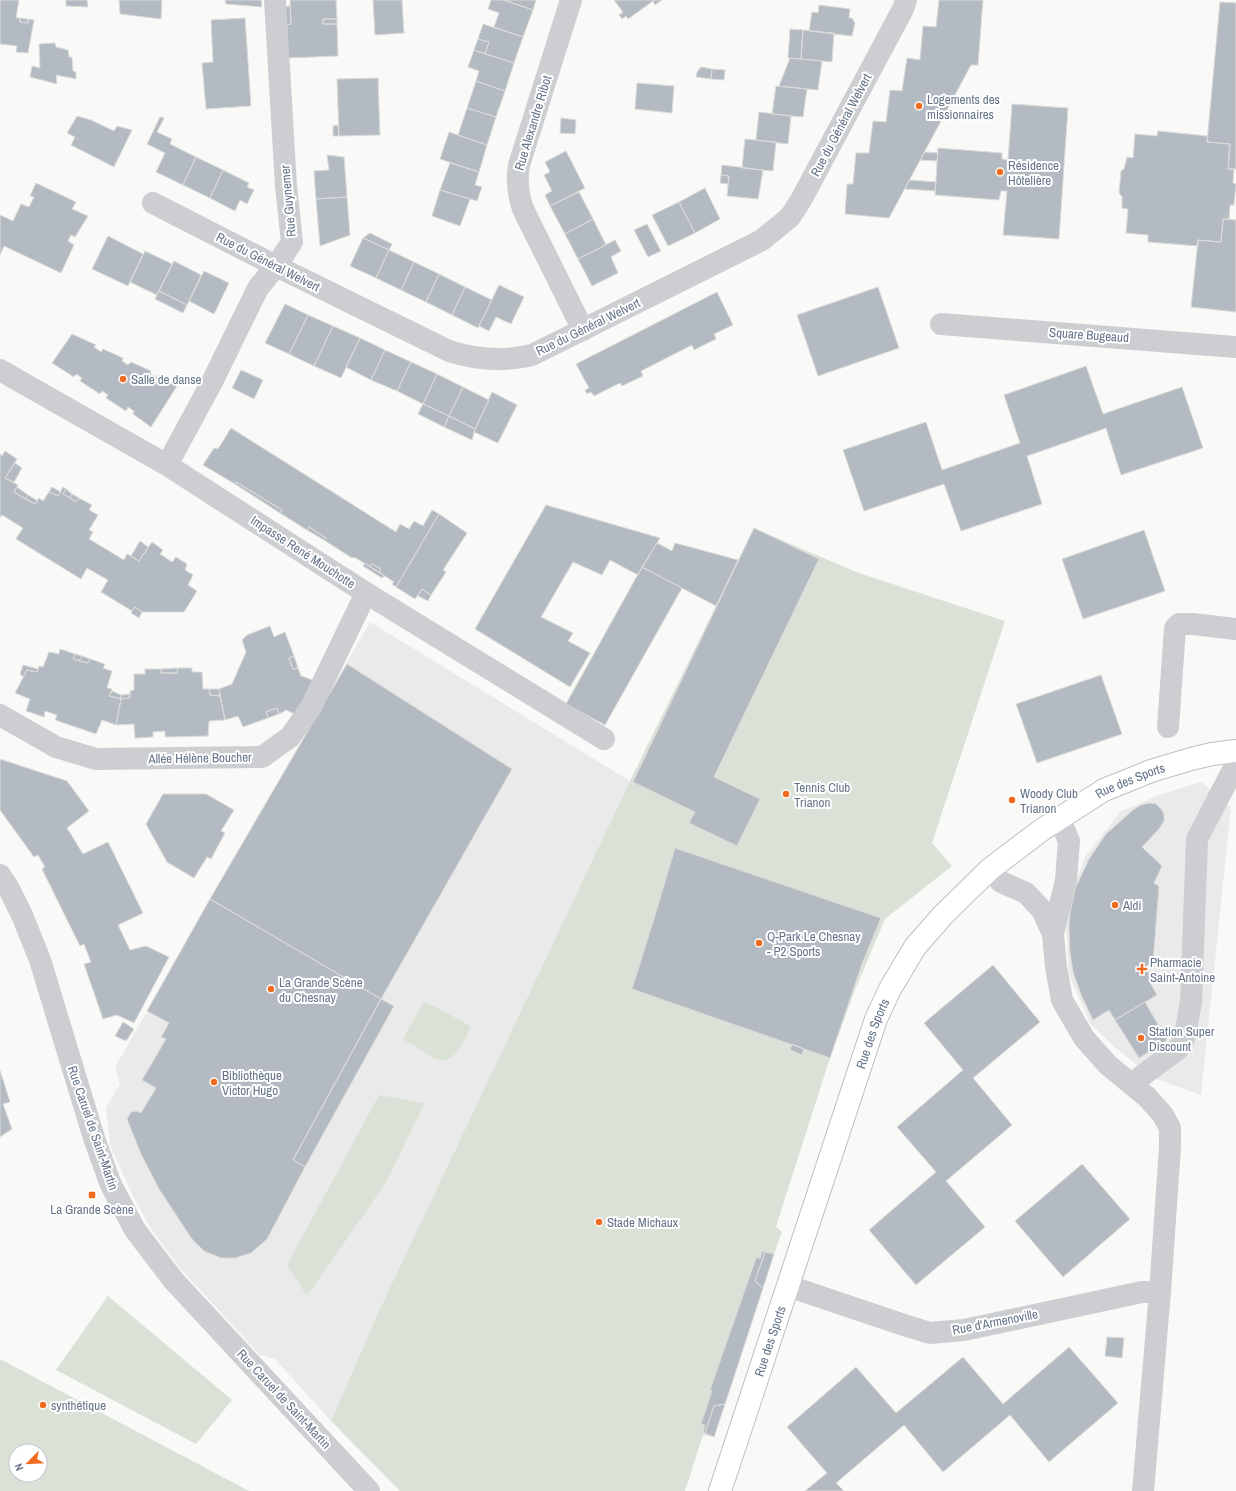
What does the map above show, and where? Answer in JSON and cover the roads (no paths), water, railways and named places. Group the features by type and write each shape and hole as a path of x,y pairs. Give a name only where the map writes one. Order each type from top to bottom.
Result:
{"main road":[{"name":"Rue des Sports","path":"720,1491 876,1019 890,989 915,947 943,915 990,869 1059,818 1104,790 1151,771 1212,754 1236,751"}],"street":[{"name":"Rue Guynemer","path":"167,465 212,382 258,288 276,266 292,242 286,186 275,0"},
{"name":"Rue Alexandre Ribot","path":"571,0 516,177 518,195 523,209 583,330"},
{"name":"Rue du Général Welvert","path":"153,203 276,266 435,344 466,356 483,359 516,359 532,355 762,240 790,217 801,200 903,9 906,0"},
{"name":"Square Bugeaud","path":"941,324 1236,347"},
{"name":"Impasse René Mouchotte","path":"0,370 167,465 366,593 604,739"},
{"name":"Allée Hélène Boucher","path":"0,715 56,747 96,759 262,757 290,737 312,707 366,593"},
{"path":"1168,727 1175,628 1179,624 1193,624 1236,629"},
{"path":"1131,1084 1177,1050 1184,1040 1191,1002 1197,839 1236,764"},
{"path":"1059,818 1069,841 1066,880 1053,934 1056,967 1062,1000 1084,1038 1108,1065 1147,1097 1163,1115 1170,1128 1160,1292 1143,1491"},
{"path":"990,869 1000,882 1026,892 1042,910 1053,934"},
{"name":"Rue Caruel de Saint-Martin","path":"0,875 22,915 40,960 94,1138 111,1185 135,1230 174,1281 369,1491"},
{"name":"Rue d'Armenoville","path":"788,1286 930,1333 964,1330 1142,1292 1160,1292"}],"place":[{"name":"Logements des missionnaires","path":"919,106"},
{"name":"Résidence Hôtelière","path":"1000,172"},
{"name":"Salle de danse","path":"123,379"},
{"name":"Tennis Club Trianon","path":"786,794"},
{"name":"Woody Club Trianon","path":"1012,800"},
{"name":"Aldi","path":"1115,905"},
{"name":"Q-Park Le Chesnay - P2 Sports","path":"759,943"},
{"name":"Pharmacie Saint-Antoine","path":"1142,969"},
{"name":"La Grande Scène du Chesnay","path":"271,989"},
{"name":"Station Super Discount","path":"1141,1038"},
{"name":"Bibliothèque Victor Hugo","path":"214,1082"},
{"name":"La Grande Scène","path":"92,1195"},
{"name":"Stade Michaux","path":"599,1222"},
{"name":"synthétique","path":"43,1405"}]}
